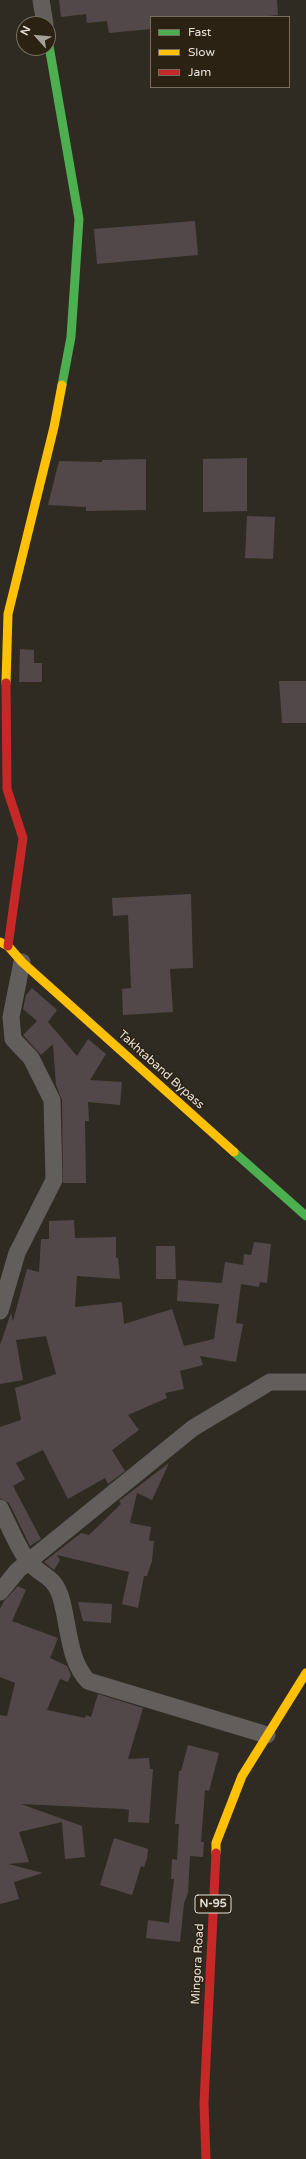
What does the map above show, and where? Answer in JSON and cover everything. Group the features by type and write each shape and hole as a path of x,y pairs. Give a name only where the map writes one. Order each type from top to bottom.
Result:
{"main road":[{"path":"4,944 23,838 8,790 6,691 8,614 54,427 71,337 79,219 51,56"},
{"name":"Takhtaband Bypass","path":"4,944 22,962 306,1216"},
{"name":"Mingora Road","path":"206,2159 204,2103 216,1843 242,1776 306,1673"}],"street":[{"path":"41,0 44,16"},
{"path":"0,1311 17,1253 54,1180 52,1100 31,1058 13,1039 11,1017 22,962"},
{"path":"0,1592 18,1570 193,1428 270,1382 306,1382"},
{"path":"0,1508 28,1562 53,1581 61,1598 70,1642 81,1673 88,1682 267,1735"}],"building":[{"path":"59,0 277,0 278,15 150,16 150,29 109,33 107,21 87,23 86,14 61,17"},
{"path":"195,221 198,255 97,264 94,229"},
{"path":"247,458 247,511 203,512 203,459"},
{"path":"146,459 146,510 86,511 86,507 48,505 59,461 102,462 102,460"},
{"path":"247,516 275,517 273,559 245,558"},
{"path":"20,649 34,650 34,663 42,663 42,682 19,682"},
{"path":"279,681 306,681 306,723 282,723"},
{"path":"191,894 193,968 170,969 173,1012 123,1015 122,989 131,988 128,915 113,916 112,898"},
{"path":"32,988 57,1010 48,1022 77,1056 88,1039 106,1054 90,1080 122,1082 120,1105 88,1102 89,1121 85,1121 86,1183 63,1183 62,1100 56,1085 53,1044 41,1055 23,1035 37,1021 23,1009 26,995"},
{"path":"74,1220 75,1238 116,1237 116,1258 118,1258 120,1279 77,1276 75,1307 122,1302 124,1324 172,1309 184,1346 214,1339 219,1304 177,1301 178,1280 222,1283 225,1262 243,1265 244,1254 251,1255 254,1242 271,1244 267,1283 260,1282 259,1287 241,1284 236,1323 243,1324 236,1362 200,1356 203,1365 180,1371 184,1389 165,1393 167,1398 128,1415 139,1430 112,1450 125,1471 108,1484 105,1478 68,1499 43,1450 16,1463 25,1479 13,1486 41,1539 30,1546 9,1503 0,1498 0,1427 21,1420 15,1388 56,1374 46,1336 16,1340 23,1380 0,1384 0,1345 11,1313 13,1321 27,1269 39,1272 41,1239 49,1239 49,1221"},
{"path":"156,1246 175,1246 176,1279 156,1279"},
{"path":"169,1463 152,1500 137,1493 130,1523 151,1527 149,1541 154,1541 152,1561 147,1576 144,1576 138,1608 122,1604 129,1572 57,1555 60,1560 54,1570 44,1562 81,1533 89,1535 121,1504 119,1501"},
{"path":"18,1586 26,1590 12,1621 58,1638 50,1658 67,1666 71,1675 68,1682 60,1679 47,1710 85,1718 86,1715 91,1717 98,1694 143,1708 128,1759 149,1758 150,1769 153,1769 149,1823 128,1822 129,1810 124,1809 21,1804 82,1826 85,1857 65,1859 62,1822 19,1832 29,1862 8,1864 43,1873 14,1882 19,1899 0,1904 0,1715 7,1716 15,1683 0,1677 0,1609 4,1601"},
{"path":"78,1602 112,1604 111,1623 83,1621"},
{"path":"188,1745 219,1753 209,1791 205,1790 201,1842 204,1842 203,1857 190,1856 188,1893 184,1903 180,1942 146,1938 148,1920 169,1923 174,1879 171,1879 172,1859 177,1860 179,1824 175,1824 179,1771 181,1771"},
{"path":"114,1838 148,1849 144,1867 141,1866 132,1895 100,1885"}],"traffic: fast":[{"path":"51,56 79,219 71,337 62,385"},
{"path":"234,1152 306,1216"}],"traffic: slow":[{"path":"6,683 8,614 54,427 62,385"},
{"path":"0,942 8,946 22,962 234,1152"},
{"path":"216,1853 216,1843 242,1776 306,1673"}],"traffic: jam":[{"path":"6,683 7,789 23,838 8,946"},
{"path":"206,2159 204,2103 216,1853"}]}
